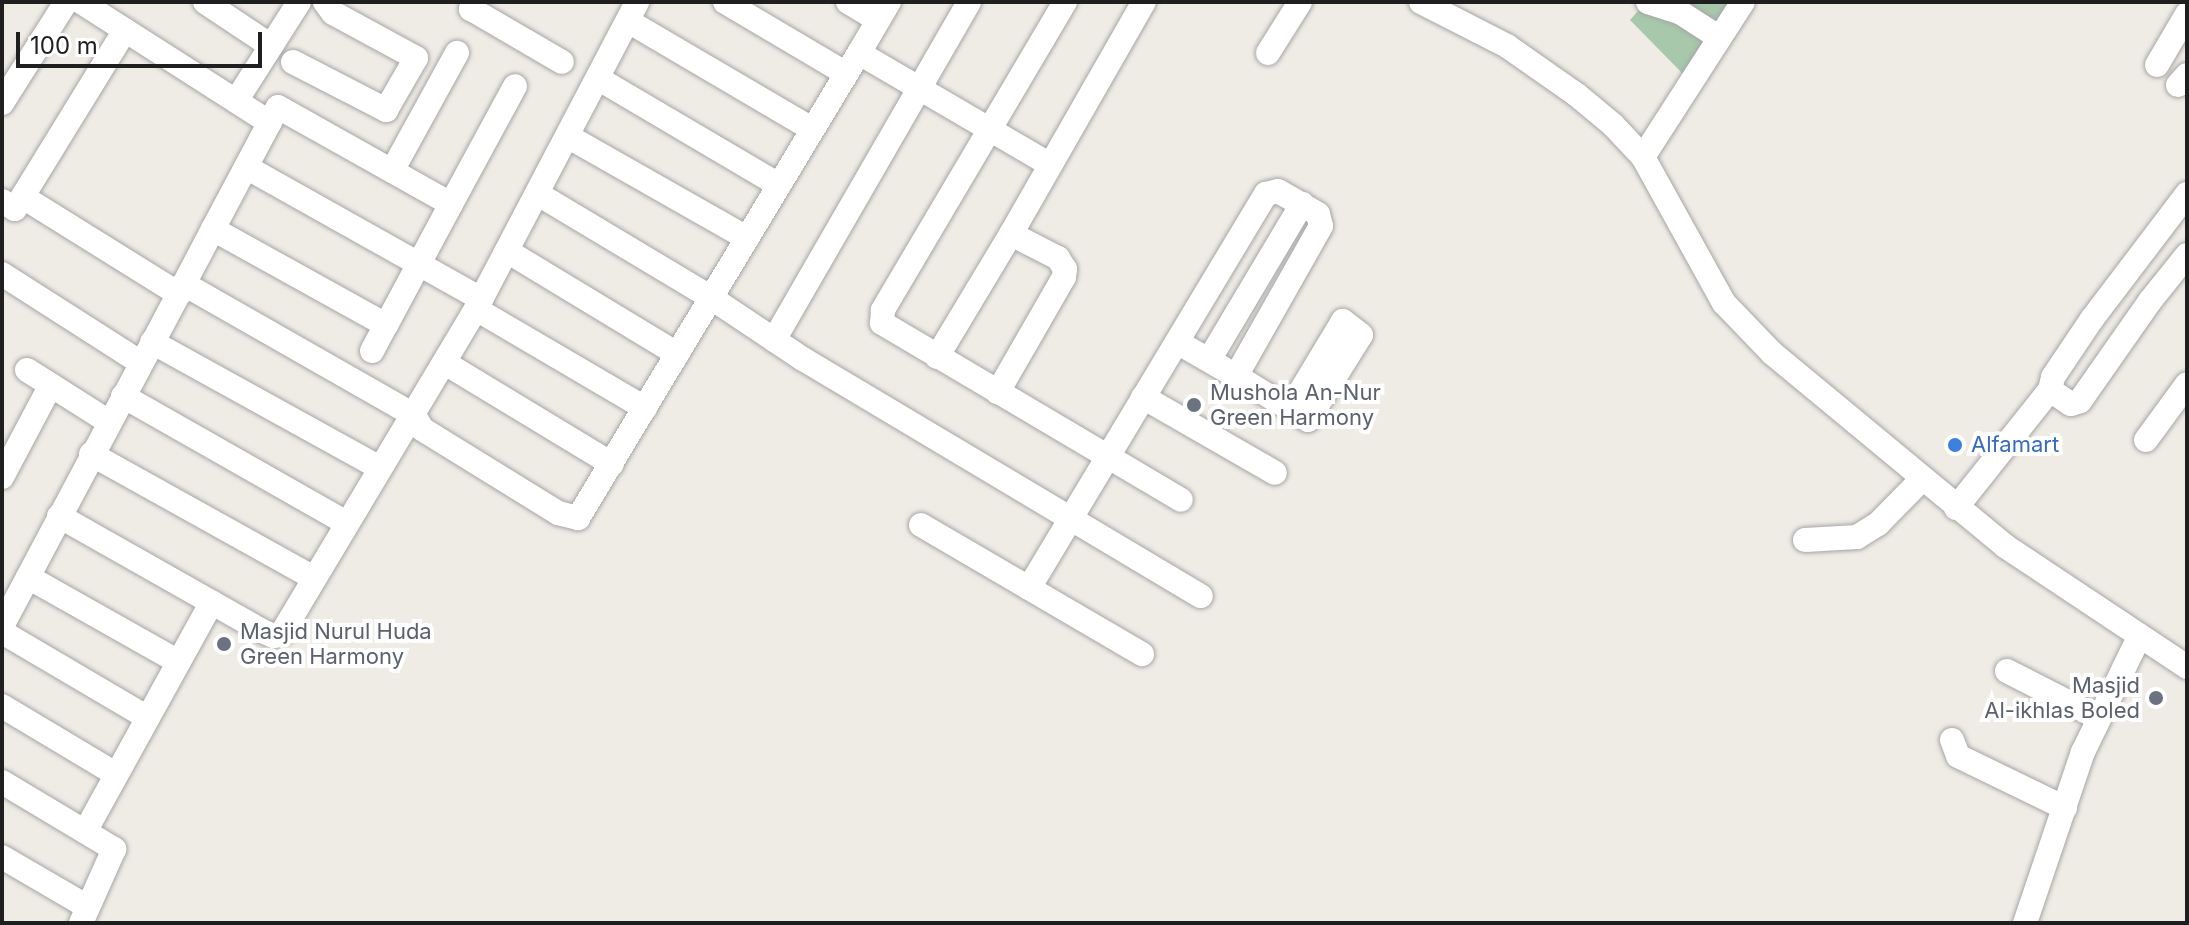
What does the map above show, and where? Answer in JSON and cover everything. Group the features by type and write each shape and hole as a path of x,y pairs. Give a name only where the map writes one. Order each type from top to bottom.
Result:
{"street":[{"path":"2,103 66,2"},
{"path":"81,2 270,123"},
{"path":"205,2 271,46"},
{"path":"236,101 299,2"},
{"path":"293,62 386,110 416,58 333,13 325,2"},
{"path":"725,2 845,73"},
{"path":"125,30 12,199 414,415 422,429 573,519 583,514 883,11 848,2"},
{"path":"774,340 969,2"},
{"path":"1065,2 881,316 884,325 1181,500"},
{"path":"937,357 1144,2"},
{"path":"1268,53 1300,2"},
{"path":"1421,2 1507,46 1565,86 1613,125 1643,157 1706,276 1745,327 1956,508 2139,637 2187,667"},
{"path":"1648,2 1681,13 1720,38"},
{"path":"1643,157 1743,2"},
{"path":"468,4 562,62"},
{"path":"59,516 262,631 279,635 445,363 569,137 633,12 812,129"},
{"path":"2157,65 2187,14"},
{"path":"392,171 457,53"},
{"path":"859,53 918,91 1049,164"},
{"path":"599,79 779,185"},
{"path":"372,351 515,86"},
{"path":"148,718 2,629 91,454 278,107 451,204"},
{"path":"569,137 747,238"},
{"path":"246,167 418,265 645,408"},
{"path":"1029,588 1268,191 1278,191 1318,214 1321,226 1236,376"},
{"path":"538,194 710,297 774,340 1201,596"},
{"path":"1956,508 2050,390 2053,377 2099,309 2187,194"},
{"path":"1209,360 1302,204"},
{"path":"213,229 386,325"},
{"path":"998,392 1060,285 1065,269 1058,258 1011,234"},
{"path":"507,251 677,354"},
{"path":"2050,390 2071,404 2080,401 2150,301 2187,255"},
{"path":"2,274 146,352 380,468"},
{"path":"1177,342 1290,409"},
{"path":"445,363 612,464"},
{"path":"27,370 109,422"},
{"path":"2146,440 2187,384"},
{"path":"2,477 51,385"},
{"path":"123,396 347,523"},
{"path":"1143,397 1275,473"},
{"path":"91,454 314,578"},
{"path":"1805,540 1857,537 1878,524 1922,479"},
{"path":"921,525 1142,654"},
{"path":"28,577 179,662"},
{"path":"86,830 114,773 212,602"},
{"path":"2025,923 2097,717 2139,637"},
{"path":"2007,671 2097,717"},
{"path":"2,706 114,773"},
{"path":"1952,740 1958,756 2065,808"},
{"path":"2,782 114,849 84,915 2,857"}],"green space":[{"path":"1646,2 1737,2 1686,77 1630,20"}],"place":[{"name":"Mushola An-Nur Green Harmony","path":"1194,405"},
{"name":"Alfamart","path":"1955,445"},
{"name":"Masjid Nurul Huda Green Harmony","path":"224,644"},
{"name":"Masjid Al-ikhlas Boled","path":"2156,698"}]}
